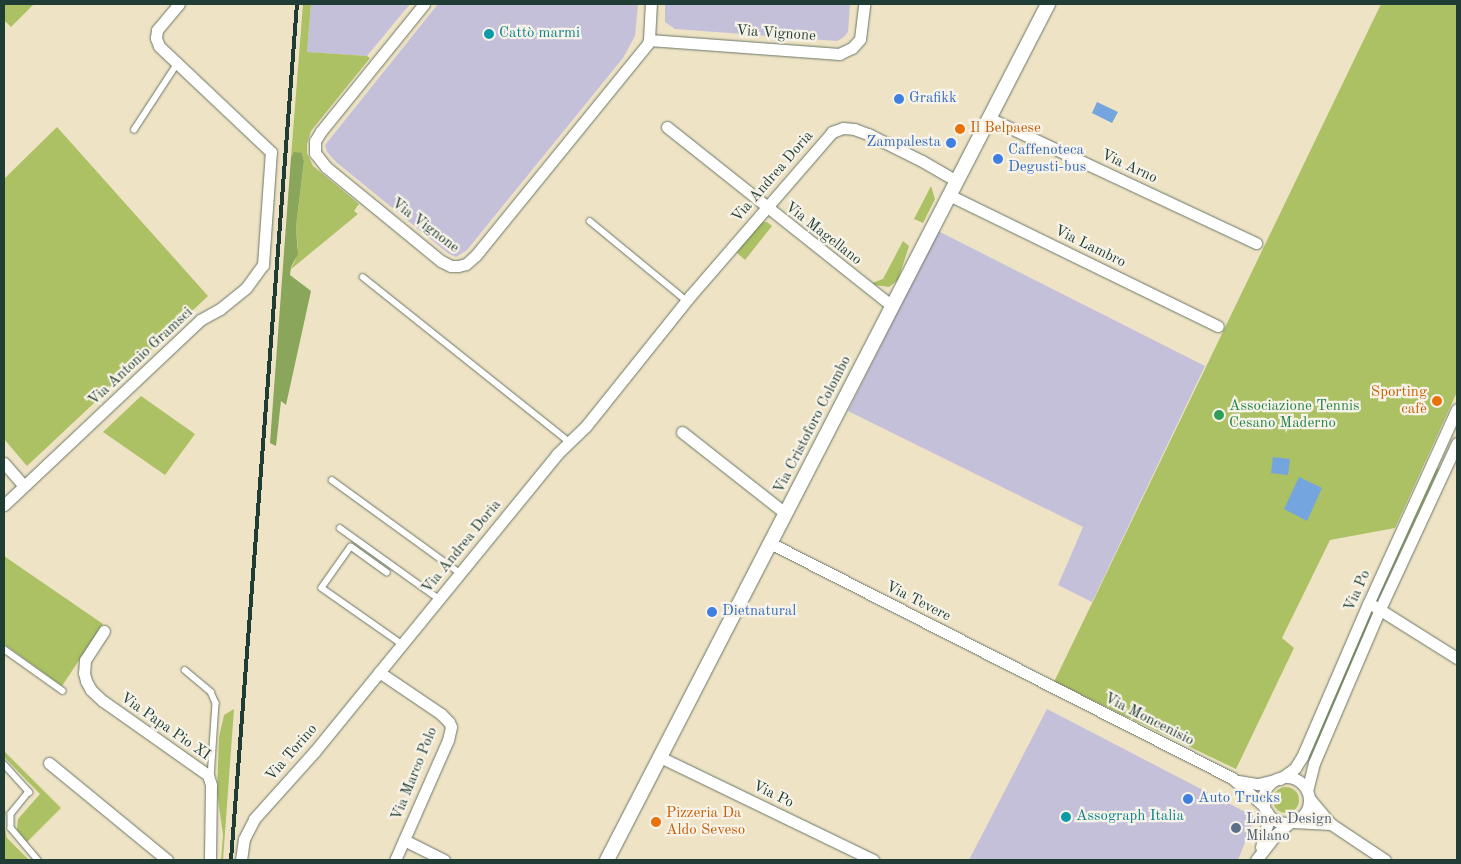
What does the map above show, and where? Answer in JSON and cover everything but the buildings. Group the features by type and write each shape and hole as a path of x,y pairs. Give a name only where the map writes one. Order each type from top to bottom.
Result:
{"street":[{"name":"Via Antonio Gramsci","path":"4,506 200,320 220,309 246,288 263,264 271,152 159,46 156,34 160,24 179,4"},
{"name":"Via Vignone","path":"424,4 321,131 315,141 315,153 326,167 441,260 451,266 466,264 471,260 649,40 839,54 852,48 860,39 864,4"},
{"path":"649,40 651,4"},
{"name":"Via Cristoforo Colombo","path":"606,860 1048,4"},
{"name":"Via Arno","path":"990,118 1256,242"},
{"name":"Via Magellano","path":"667,127 765,207 892,306"},
{"name":"Via Andrea Doria","path":"379,672 570,442 586,426 686,300 832,132 843,128 854,129 868,134 922,161 956,181"},
{"name":"Via Lambro","path":"949,195 1218,326"},
{"name":"Via Po","path":"1278,779 1295,768 1302,757 1368,604 1457,409"},
{"path":"682,432 785,513"},
{"name":"Via Po","path":"1308,795 1314,763 1380,609 1457,443"},
{"path":"4,463 24,486"},
{"name":"Via Tevere","path":"770,543 1052,688"},
{"path":"1368,604 1380,609 1457,658"},
{"name":"Via Papa Pio XI","path":"104,631 84,665 86,681 91,690 103,701 204,771 210,779 210,860"},
{"name":"Via Marco Polo","path":"379,672 441,714 449,722 451,728 448,740 394,860"},
{"name":"Via Torino","path":"241,860 244,840 250,825 379,672"},
{"name":"Via Moncenisio","path":"1052,688 1232,778 1258,784 1278,779"},
{"name":"Via Po","path":"660,757 873,860"},
{"path":"49,763 167,860"},
{"name":"Via Moncenisio","path":"1232,778 1266,809"},
{"path":"1256,860 1265,834 1266,791 1278,779 1296,780 1331,824 1384,860"},
{"path":"1256,860 1268,842 1292,822 1302,817 1306,811 1308,795"},
{"path":"1266,809 1280,822 1331,824"},
{"path":"404,840 444,860"}],"lane":[{"path":"134,130 177,64"},
{"path":"590,221 686,300"},
{"path":"363,277 570,442"},
{"path":"332,480 460,573"},
{"path":"340,528 439,599"},
{"path":"387,573 351,547 322,588 402,644"},
{"path":"4,648 63,691"},
{"path":"185,670 212,692 216,703 211,785"},
{"path":"4,764 29,792 11,814 11,828 38,860"}],"shaded area":[{"path":"311,4 410,4 367,56 307,52"},
{"path":"438,4 638,4 635,36 623,58 467,250 456,257 449,254 336,162 327,152 325,145"},
{"path":"665,4 850,4 848,32 837,41 675,29 665,22"},
{"path":"938,231 1205,366 1092,602 1058,585 1083,527 848,411"},
{"path":"1047,709 1255,817 1238,860 969,860"}],"green space":[{"path":"4,4 34,4 11,27 4,20"},
{"path":"303,4 311,4 307,52 367,56 370,58 311,131 307,144 307,153 313,166 359,204 354,211 358,214 290,270 295,261 298,248 296,227 304,161 302,153 292,155 291,157"},
{"path":"1381,4 1457,4 1457,392 1395,528 1330,540 1282,638 1294,648 1236,769 1054,682"},
{"path":"57,127 208,296 27,466 4,439 4,179"},
{"path":"294,152 302,153 304,161 296,227 298,254 291,267 290,275 311,291 286,405 281,401 276,446 270,443 291,157"},
{"path":"931,186 935,199 923,223 914,219"},
{"path":"760,222 767,222 772,226 745,260 736,252"},
{"path":"903,241 909,246 898,280 889,287 872,283 883,279"},
{"path":"141,396 195,434 165,475 103,432"},
{"path":"1436,468 1439,469 1380,596 1378,595"},
{"path":"4,556 103,624 62,686 4,644"},
{"path":"1369,613 1373,614 1310,759 1308,757"},
{"path":"234,709 223,860 221,860 223,835 217,792 219,737 224,715"},
{"path":"4,751 61,808 27,842 17,830 18,819 40,794 4,757"},
{"path":"1286,787 1296,790 1299,800 1296,810 1286,813 1276,810 1273,800 1276,790"},
{"path":"4,823 7,838 29,860 4,860"}],"water":[{"path":"1097,102 1118,112 1112,123 1092,113"},
{"path":"1273,457 1290,459 1288,475 1271,473"},
{"path":"1299,477 1322,488 1307,521 1284,509"}],"railway":[{"path":"231,860 297,4"}],"place":[{"name":"Cattò marmi","path":"489,34"},
{"name":"Grafikk","path":"899,99"},
{"name":"Il Belpaese","path":"960,129"},
{"name":"Zampalesta","path":"951,143"},
{"name":"Caffenoteca Degusti-bus","path":"998,159"},
{"name":"Sporting cafè","path":"1437,401"},
{"name":"Associazione Tennis Cesano Maderno","path":"1219,415"},
{"name":"Dietnatural","path":"712,612"},
{"name":"Auto Trucks","path":"1188,799"},
{"name":"Assograph Italia","path":"1066,817"},
{"name":"Pizzeria Da Aldo Seveso","path":"656,822"},
{"name":"Linea Design Milano","path":"1236,828"}]}
